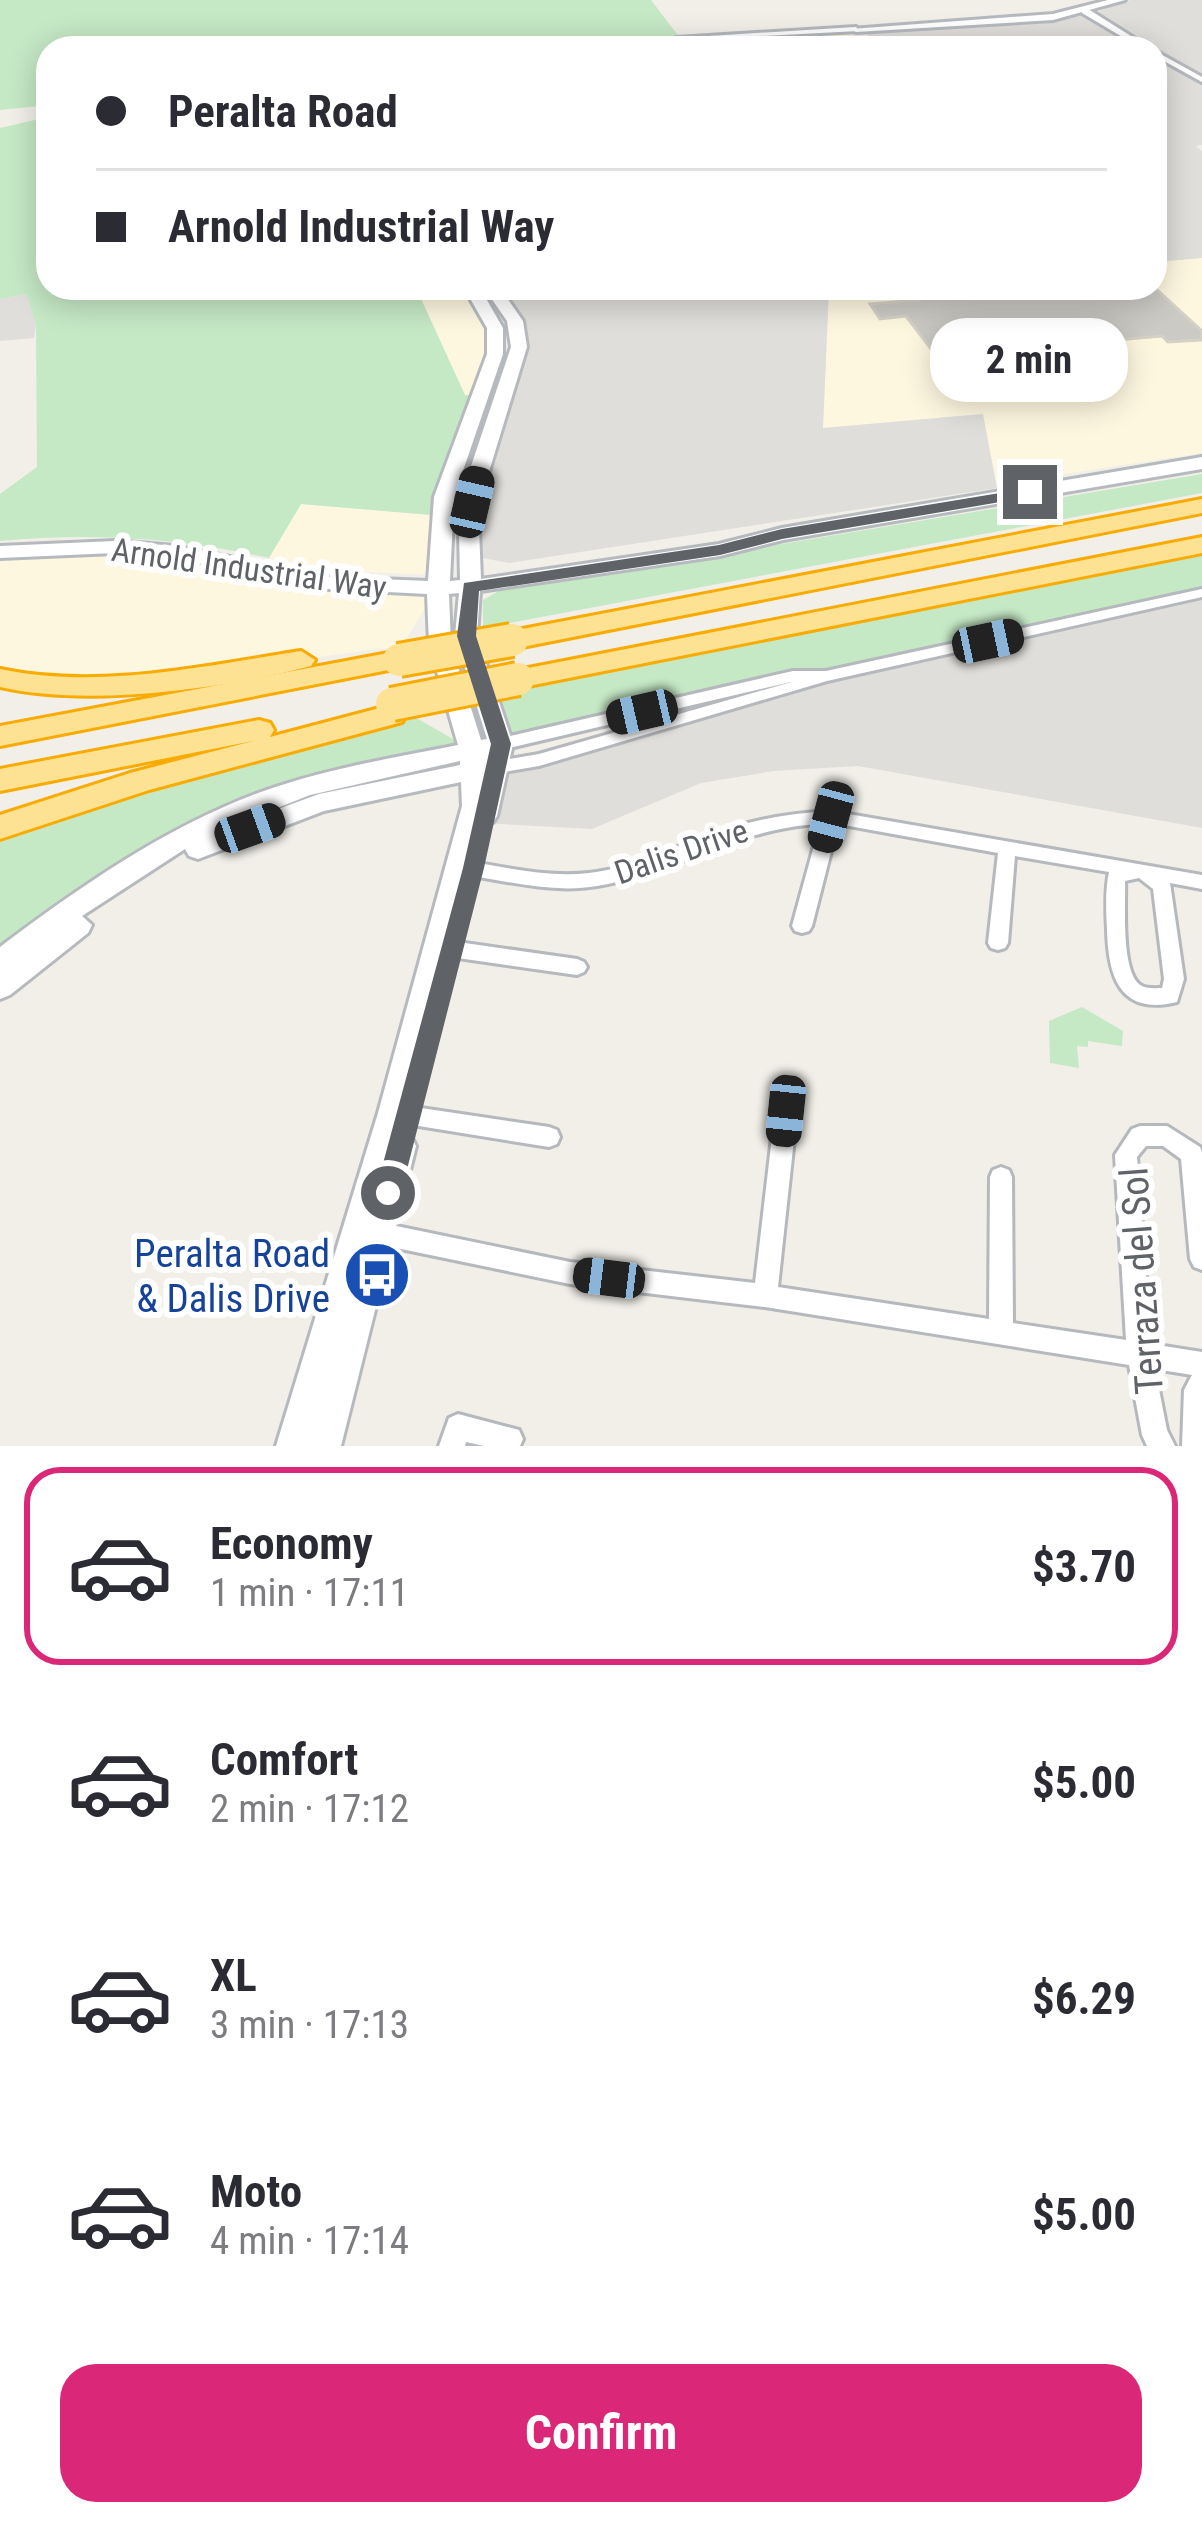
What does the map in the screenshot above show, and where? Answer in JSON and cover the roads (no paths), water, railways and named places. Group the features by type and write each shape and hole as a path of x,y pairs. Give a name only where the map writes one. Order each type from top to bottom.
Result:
{"highway":[{"path":"0,736 400,653 1202,506"},
{"path":"0,827 141,781 511,680 1202,545"},
{"path":"0,678 46,687 87,686 400,653"},
{"path":"0,780 392,709"}],"street":[{"path":"715,36 1085,11 1120,0"},
{"path":"1085,11 1126,36"},
{"path":"856,28 861,36"},
{"path":"1167,60 1202,80"},
{"path":"481,300 490,313 495,354 444,497 437,582 440,644 486,758"},
{"path":"322,1446 369,1231 466,868 486,758 466,636 472,502 519,346 514,322 500,300"},
{"name":"Arnold Industrial Way","path":"0,552 115,547 175,552 329,584 471,580 720,550 782,534 1202,463"},
{"name":"Arnold Industrial Way","path":"0,541 112,536 166,540 340,571 437,582"},
{"path":"0,987 107,902 215,840 319,802 486,758 776,694 826,676 1202,592"},
{"path":"0,962 123,877 244,808 299,790 486,758"},
{"name":"Dalis Drive","path":"466,868 544,878 603,879 737,828 788,817 831,817 1202,882"},
{"path":"802,926 831,817"},
{"path":"998,943 1007,849"},
{"path":"1142,870 1162,886 1174,979 1170,996 1147,996 1128,989 1119,974 1116,876 1142,870"},
{"path":"445,948 577,967"},
{"path":"765,1296 786,1111"},
{"path":"401,1114 549,1137"},
{"name":"Terraza del Sol","path":"1162,1446 1155,1435 1139,1353 1126,1155 1140,1136 1167,1136 1192,1154 1202,1259"},
{"path":"1001,1177 1001,1330"},
{"path":"369,1231 570,1274 765,1296 1202,1364"},
{"path":"295,1446 369,1231"},
{"name":"Terraza del Sol","path":"1195,1446 1197,1390 1202,1382"},
{"path":"452,1446 458,1427 510,1439"}],"place":[{"name":"Peralta Road & Dalis Drive","path":"377,1275"}]}
